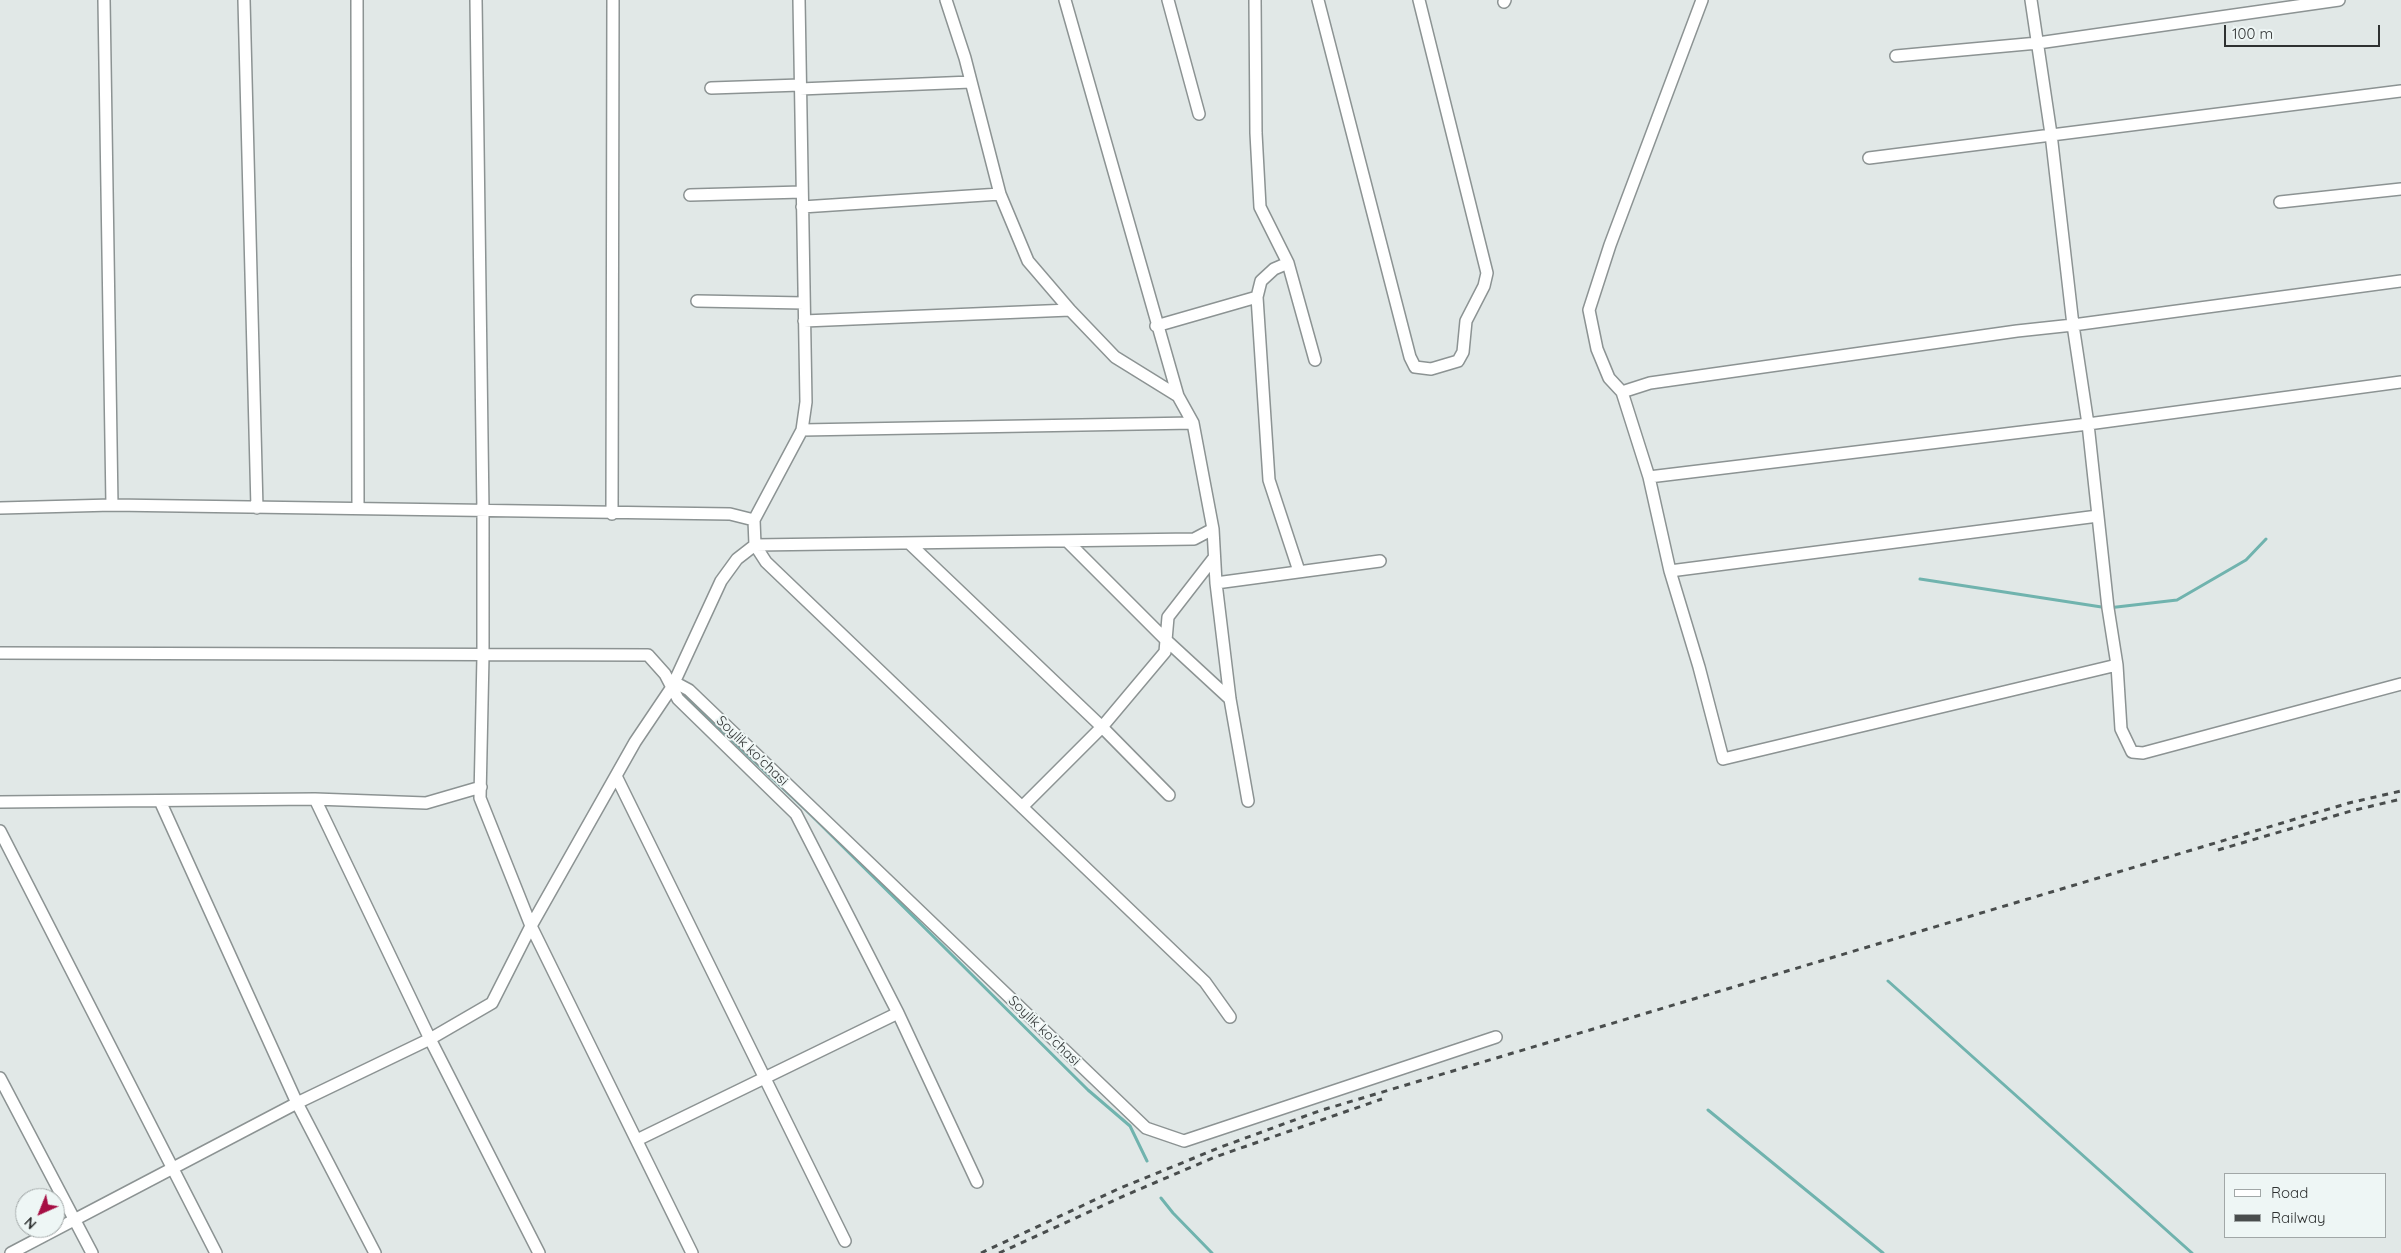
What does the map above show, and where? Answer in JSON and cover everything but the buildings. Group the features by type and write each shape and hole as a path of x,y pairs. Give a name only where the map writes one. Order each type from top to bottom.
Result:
{"street":[{"path":"104,0 112,505"},
{"path":"244,0 257,508"},
{"path":"357,0 358,508"},
{"path":"476,0 484,656 480,798 531,926 692,1253"},
{"path":"612,514 613,0"},
{"path":"798,0 806,402 802,430 754,520 755,545 766,562 1205,982 1230,1016"},
{"path":"946,0 971,82 1000,194 1028,261 1114,357 1178,396"},
{"path":"1065,0 1156,326 1178,396 1193,423 1213,529 1213,559 1230,699 1248,801"},
{"path":"1168,0 1199,114"},
{"path":"1255,0 1256,133 1260,207 1288,263 1315,360"},
{"path":"1318,0 1410,357 1415,367 1431,369 1458,360 1463,352 1466,321 1484,286 1487,273 1419,0"},
{"path":"1702,0 1610,245 1589,310 1597,349 1609,378 1622,392 1649,477 1670,571 1699,667 1723,759 2117,665"},
{"path":"2031,0 2051,134 2073,325 2088,424 2117,665 2121,729 2132,752 2143,753 2401,684"},
{"path":"1896,56 2038,43 2339,0"},
{"path":"711,88 971,82"},
{"path":"1869,158 2401,91"},
{"path":"2280,202 2401,189"},
{"path":"690,195 802,192"},
{"path":"802,207 1000,194"},
{"path":"1288,263 1274,269 1261,281 1257,297 1269,480 1299,571"},
{"path":"1622,392 1650,383 2017,331 2401,281"},
{"path":"1156,326 1257,297"},
{"path":"697,301 804,303"},
{"path":"804,321 1070,310"},
{"path":"1649,477 2088,424 2401,382"},
{"path":"802,430 1193,423"},
{"path":"0,508 112,505 358,508 612,514 730,514 754,520"},
{"path":"1670,571 2098,516"},
{"path":"11,1253 297,1103 430,1039 492,1003 531,926 635,742 673,685 721,581 737,559 755,545 1194,540 1213,529"},
{"path":"1067,541 1166,640 1230,699"},
{"path":"909,543 1102,727 1169,796"},
{"path":"1022,807 1102,727 1165,652 1168,617 1213,559"},
{"path":"1216,583 1380,561"},
{"path":"0,653 484,656 648,655 673,685 678,699 796,814 898,1013 978,1182"},
{"name":"Soylik ko'chasi","path":"673,685 689,690 1146,1128 1184,1141 1496,1037"},
{"path":"616,776 845,1241"},
{"path":"0,802 316,799 426,803 481,787"},
{"path":"316,799 430,1039 539,1253"},
{"path":"160,801 297,1103 375,1253"},
{"path":"796,814 806,804"},
{"path":"0,831 216,1253"},
{"path":"637,1140 898,1013"},
{"path":"0,1078 92,1253"}],"waterway":[{"path":"1920,579 2108,608 2177,600 2246,560 2266,539"},
{"path":"685,696 807,811 1088,1090 1130,1126 1147,1161"},
{"path":"1888,981 2192,1253"},
{"path":"1708,1110 1883,1253"},
{"path":"1161,1198 1212,1253"}],"railway":[{"path":"981,1253 1118,1189 1221,1147 1319,1111 2349,803 2401,791"},
{"path":"2218,850 2351,811 2401,799"},
{"path":"999,1253 1215,1157 1382,1099"}]}
